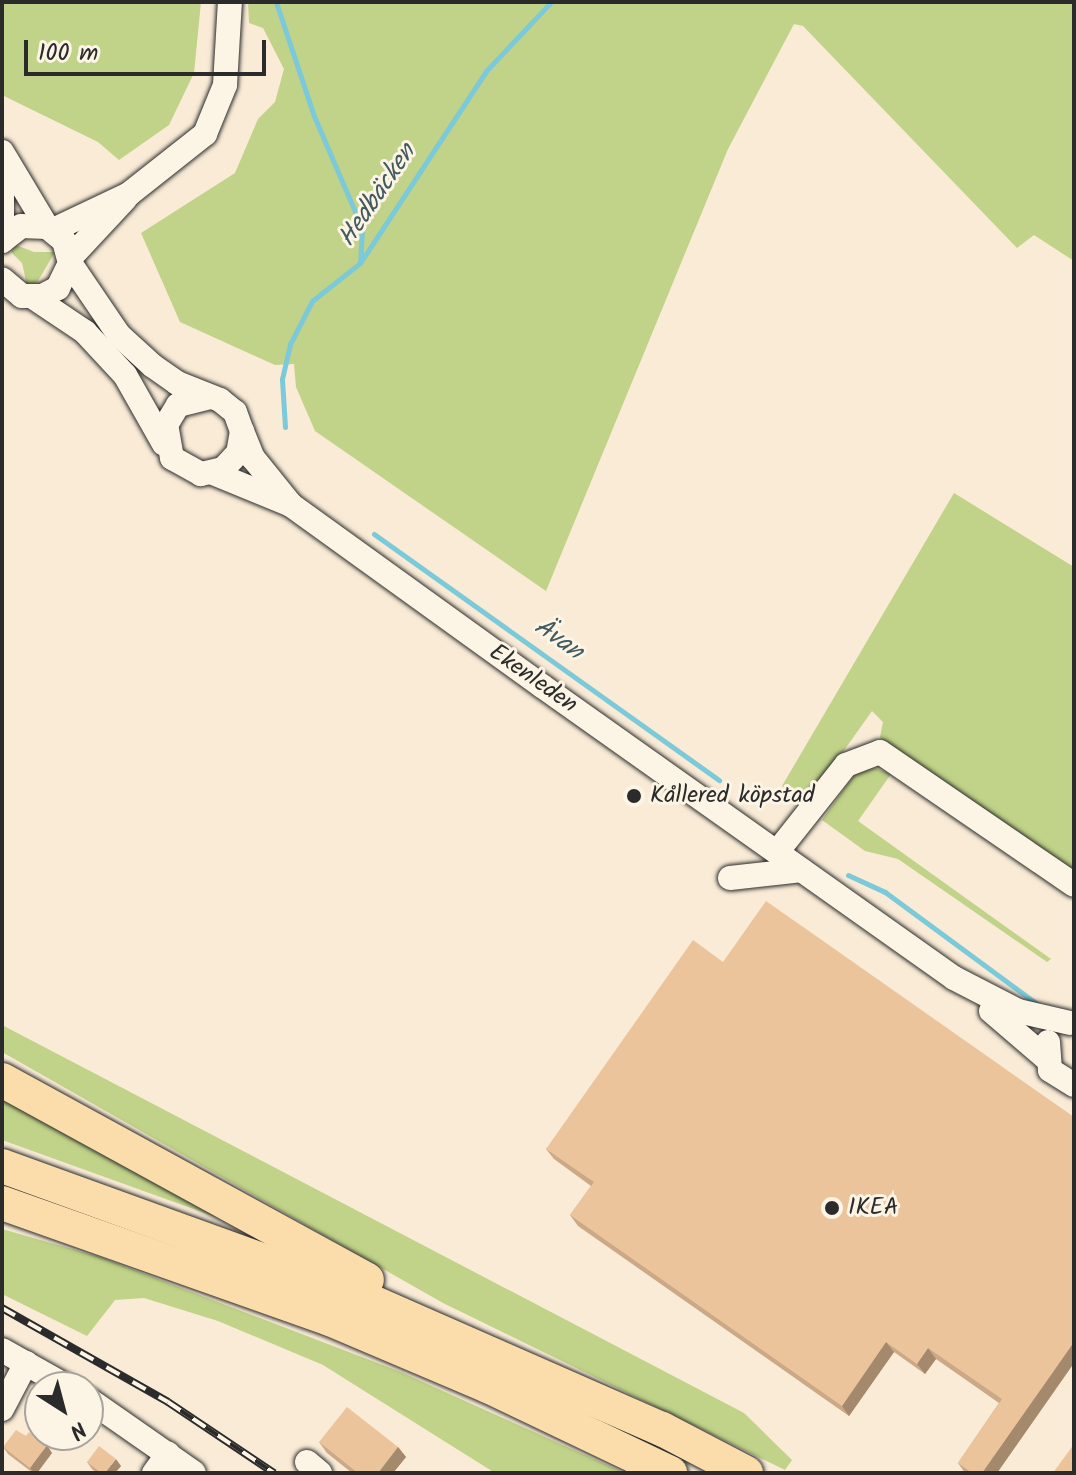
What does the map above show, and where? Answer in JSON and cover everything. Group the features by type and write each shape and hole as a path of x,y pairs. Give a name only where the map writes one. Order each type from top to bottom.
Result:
{"highway":[{"path":"2,1080 503,1357 746,1473"},
{"path":"2,1166 201,1235 503,1357"},
{"path":"2,1203 330,1319 488,1386 670,1473"}],"street":[{"path":"19,298 58,288 70,261 129,194 194,145 214,119 226,73 230,2"},
{"path":"2,152 119,335 177,383 229,405 242,431 232,462 213,473 190,472 166,448 125,375 85,332 19,298 2,279"},
{"path":"2,176 2,241"},
{"path":"2,241 21,226 50,228 129,194"},
{"path":"166,448 166,425 178,405 211,397"},
{"name":"Ekenleden","path":"242,431 253,458 291,505"},
{"name":"Ekenleden","path":"213,473 291,505 954,978 1046,1058 1056,1077 1074,1085"},
{"path":"777,852 846,765 859,756 880,752 1074,885"},
{"path":"730,878 802,870"},
{"name":"Ekenleden","path":"954,978 1018,1011 1072,1023"},
{"name":"Ekenleden","path":"1046,1058 1049,1040 1072,1023"},
{"path":"2,1350 40,1371"},
{"path":"2,1409 26,1363"},
{"path":"104,1413 161,1463 194,1473"}],"green space":[{"path":"2,2 201,2 194,73 169,125 119,160 98,142 4,96"},
{"path":"248,2 1074,2 1074,261 1034,235 1017,248 803,26 794,24 728,149 546,591 315,431 296,387 294,364 275,365 180,322 141,233 235,173 258,119 275,102 284,69 263,28 249,23"},
{"path":"16,245 34,252 55,252 35,286 27,285 22,263 11,252"},
{"path":"954,493 1074,567 1074,883 890,749 880,737 883,722 872,711 823,780 796,803 782,786"},
{"path":"875,768 891,774 858,821 1051,959 1047,962 898,859 865,851 822,820 857,771"},
{"path":"2,1025 744,1413 792,1460 785,1470 443,1303 2,1052"},
{"path":"2,1093 224,1220 2,1140"},
{"path":"2,1229 100,1257 401,1372 625,1473 495,1473 323,1365 218,1321 144,1298 115,1300 87,1336 2,1294"}],"building":[{"name":"IKEA","path":"766,901 1074,1117 1074,1342 982,1473 972,1473 958,1463 1002,1399 928,1348 917,1364 886,1342 842,1406 570,1215 594,1182 546,1149 693,940 723,962"},
{"path":"347,1407 398,1447 378,1473 358,1473 319,1442"},
{"path":"16,1430 24,1435 24,1451 43,1451 30,1468 3,1447"},
{"path":"1074,1444 1074,1473 1053,1473"},
{"path":"104,1450 116,1459 105,1473 87,1462 95,1451"}],"waterway":[{"path":"276,2 314,116 362,228 360,261"},
{"name":"Hedbäcken","path":"285,427 282,379 290,344 312,301 360,263 486,71 551,2"},
{"name":"Ävan","path":"374,534 719,780"},
{"name":"Ävan","path":"848,875 885,892 1041,1007"}],"railway":[{"path":"2,1308 168,1402 274,1473"}],"place":[{"name":"Kållered köpstad","path":"634,796"},
{"name":"IKEA","path":"832,1208"}]}
